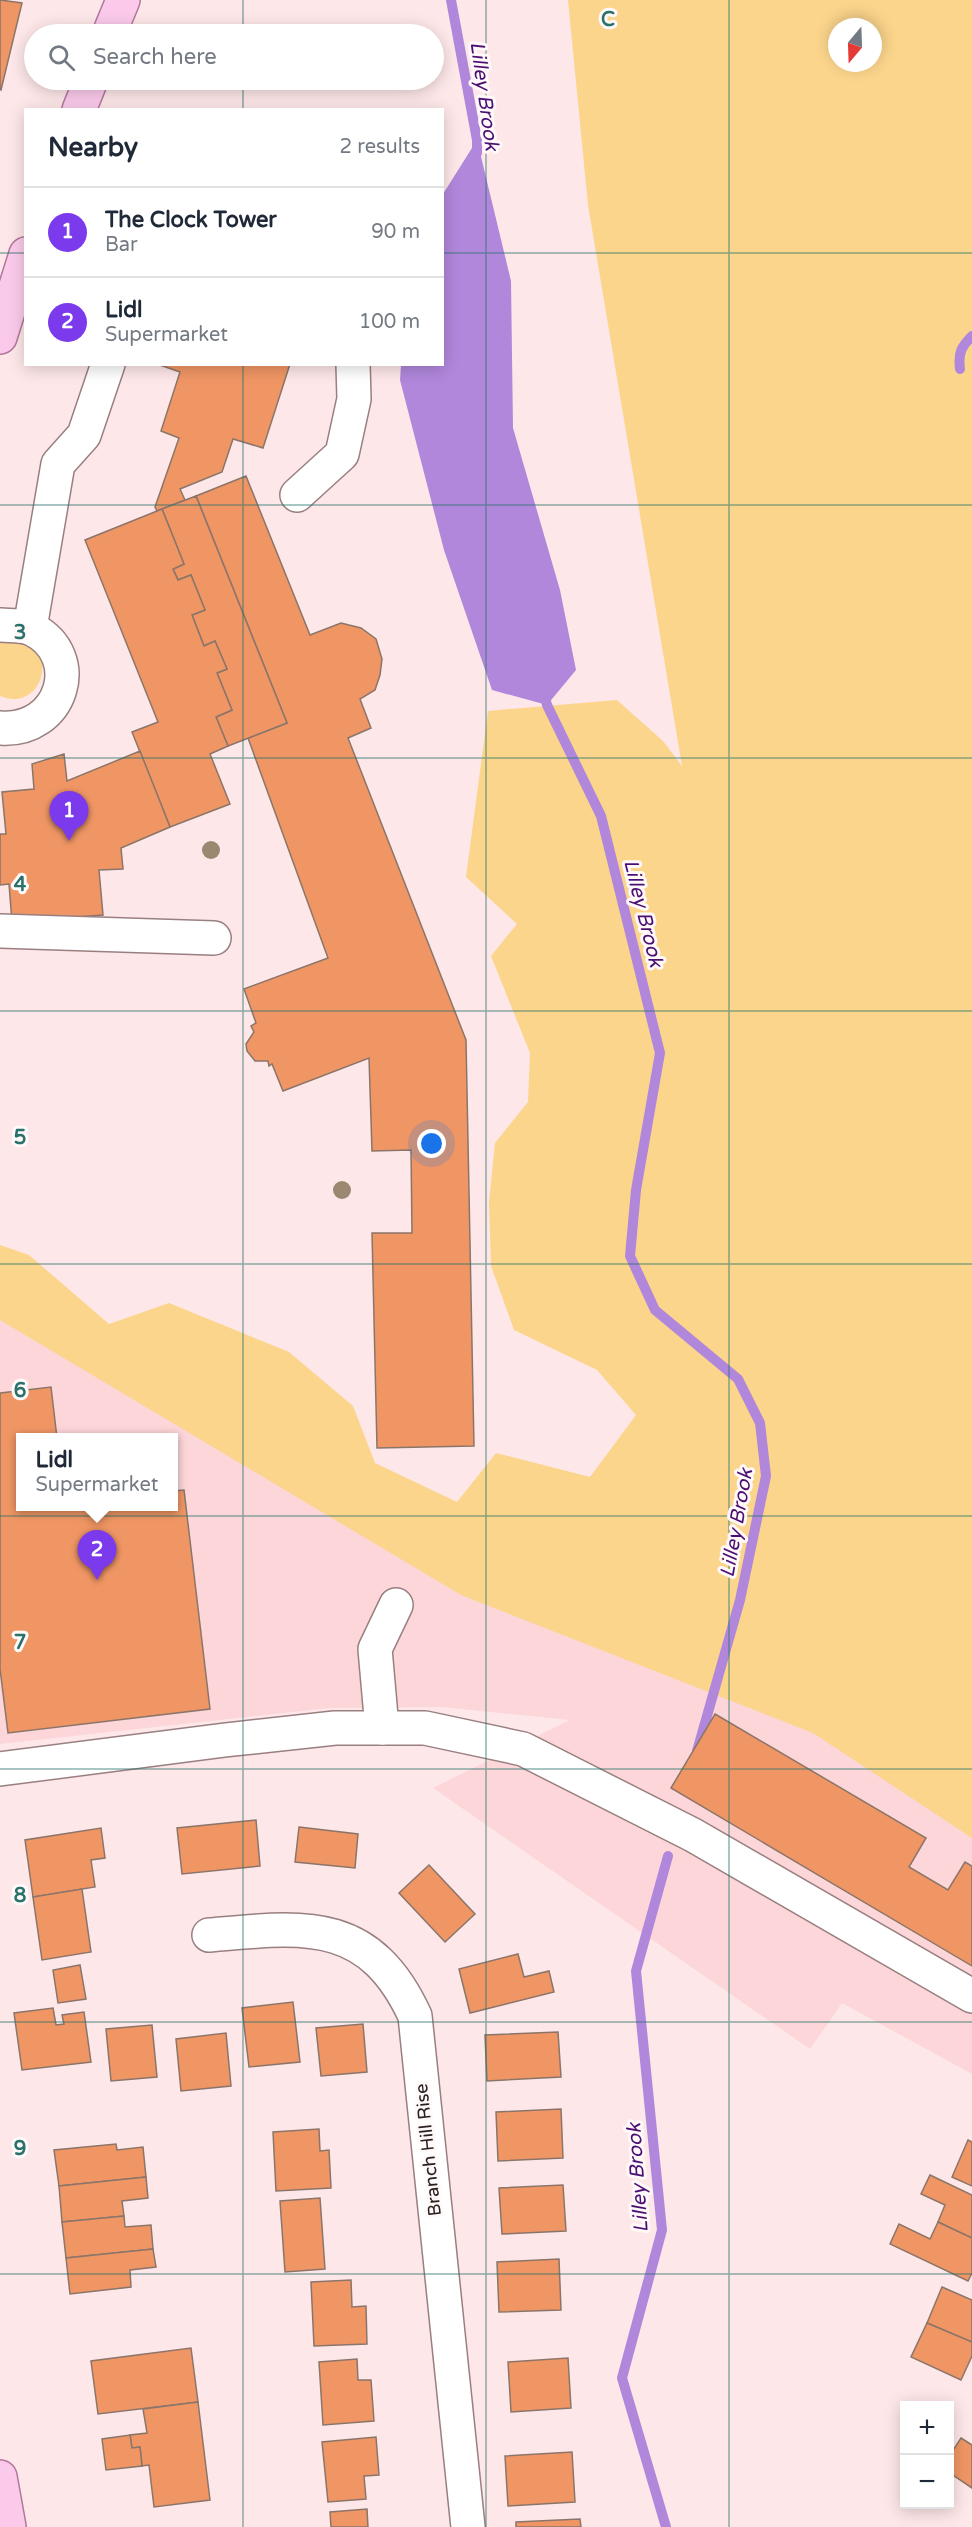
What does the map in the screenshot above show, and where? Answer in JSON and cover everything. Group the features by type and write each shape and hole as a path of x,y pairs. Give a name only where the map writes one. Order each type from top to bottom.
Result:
{"main road":[{"path":"113,24 123,0"},
{"path":"80,108 87,90"},
{"path":"0,337 24,260"},
{"path":"0,2476 9,2527"}],"street":[{"path":"0,728 26,726 40,719 51,708 59,693 62,678 57,656 43,637 15,626 58,464 84,435 107,366"},
{"path":"297,495 342,454 354,399 354,366"},
{"path":"0,931 214,938"},
{"path":"382,1728 375,1649 396,1605"},
{"path":"0,1769 236,1738 335,1728 425,1728 523,1749 693,1835 972,1996"},
{"name":"Branch Hill Rise","path":"210,1935 300,1929 340,1937 360,1947 378,1961 406,1996 415,2016 468,2527"}],"shaded area":[{"path":"568,0 972,0 972,1838 813,1733 461,1595 0,1320 0,1245 29,1255 109,1324 169,1303 289,1352 353,1406 375,1463 457,1502 496,1453 590,1477 636,1415 597,1370 514,1330 491,1266 489,1202 495,1143 528,1102 530,1053 491,956 517,924 466,877 488,711 617,700 663,741 682,766 588,205"},
{"path":"477,140 511,281 513,428 560,590 576,670 547,705 492,690 444,550 400,380 401,366 444,366 444,192"},
{"path":"0,641 24,643 35,649 41,658 40,680 34,690 26,696 14,699 0,696"},
{"path":"0,1298 972,1784 972,2074 842,2003 810,2049 433,1788 570,1720 442,1707 329,1708 0,1744"}],"building":[{"path":"0,0 22,3 1,90 0,89"},
{"path":"163,366 289,366 263,448 233,439 222,472 180,489 185,500 157,511 155,507 179,438 161,431 180,372"},
{"path":"246,476 310,635 341,623 361,628 376,639 382,659 375,690 360,699 371,728 348,738 466,1040 474,1446 377,1448 372,1233 412,1233 411,1150 372,1151 369,1058 283,1091 272,1064 269,1066 268,1061 255,1061 247,1051 246,1044 254,1032 251,1026 256,1023 244,989 328,958 248,738 287,723 196,496"},
{"path":"196,496 287,723 228,746 216,717 232,710 217,673 227,669 215,641 204,646 192,615 205,610 191,575 178,580 173,569 184,564 162,509"},
{"path":"162,509 184,564 173,569 178,580 191,575 205,610 192,615 204,646 215,641 227,669 217,673 232,710 216,717 228,746 210,754 230,804 170,827 132,732 158,722 85,540"},
{"path":"140,751 170,827 121,848 123,869 99,870 103,915 12,922 9,884 0,885 0,834 6,834 2,792 34,789 32,764 64,754 67,781"},
{"path":"51,1387 56,1433 16,1433 16,1511 178,1511 178,1491 184,1490 210,1709 8,1733 0,1669 0,1393"},
{"path":"715,1714 926,1838 909,1867 948,1890 965,1862 972,1866 972,1966 671,1788"},
{"path":"256,1820 260,1866 182,1874 177,1828"},
{"path":"299,1827 358,1834 355,1868 295,1862"},
{"path":"101,1828 105,1858 91,1860 95,1887 33,1897 25,1840"},
{"path":"429,1865 475,1914 445,1942 399,1893"},
{"path":"82,1889 91,1952 42,1960 33,1897"},
{"path":"518,1954 524,1977 549,1971 554,1992 470,2013 459,1969"},
{"path":"80,1965 86,1999 58,2003 53,1970"},
{"path":"293,2002 300,2062 249,2067 242,2008"},
{"path":"53,2008 56,2025 64,2024 62,2015 84,2012 91,2062 22,2070 14,2013"},
{"path":"363,2024 367,2072 321,2076 316,2028"},
{"path":"152,2025 157,2077 111,2081 106,2029"},
{"path":"558,2032 561,2077 487,2081 485,2035"},
{"path":"226,2033 231,2086 181,2091 176,2039"},
{"path":"561,2109 563,2158 498,2161 496,2112"},
{"path":"319,2129 320,2151 329,2150 331,2188 276,2191 273,2132"},
{"path":"968,2140 972,2142 972,2186 952,2177"},
{"path":"116,2144 117,2150 143,2147 146,2177 59,2186 54,2150"},
{"path":"930,2175 972,2195 972,2238 938,2222 945,2205 921,2194"},
{"path":"146,2177 148,2198 122,2201 124,2216 62,2222 59,2186"},
{"path":"563,2185 566,2231 502,2234 499,2188"},
{"path":"320,2198 325,2269 285,2272 280,2201"},
{"path":"124,2216 125,2227 151,2225 153,2249 66,2258 62,2222"},
{"path":"938,2222 972,2238 972,2273 968,2281 890,2244 899,2224 930,2239"},
{"path":"153,2249 156,2267 130,2270 131,2287 70,2294 66,2258"},
{"path":"559,2259 561,2310 499,2312 497,2262"},
{"path":"351,2280 352,2307 366,2306 367,2344 314,2346 311,2282"},
{"path":"942,2287 972,2300 972,2342 927,2323"},
{"path":"927,2323 972,2342 972,2356 961,2380 911,2357"},
{"path":"191,2348 198,2402 98,2414 91,2361"},
{"path":"568,2358 571,2408 511,2412 508,2362"},
{"path":"357,2359 358,2380 371,2380 374,2421 323,2425 319,2362"},
{"path":"198,2402 210,2500 154,2507 149,2465 142,2466 140,2447 132,2448 130,2435 147,2433 143,2409"},
{"path":"130,2435 132,2448 140,2447 142,2466 106,2470 102,2439"},
{"path":"376,2437 379,2475 364,2476 366,2499 328,2502 322,2442"},
{"path":"961,2438 972,2445 972,2488 954,2476 954,2449"},
{"path":"572,2452 575,2502 508,2506 505,2456"},
{"path":"367,2509 368,2527 331,2527 330,2512"},
{"path":"580,2519 581,2527 516,2527 516,2522"}],"waterway":[{"name":"Lilley Brook","path":"451,0 477,140 477,153"},
{"path":"960,369 961,351 972,336"},
{"name":"Lilley Brook","path":"544,693 547,705 601,816 660,1053 636,1190 630,1256 655,1310 738,1379 760,1423 766,1476 740,1600 697,1751"},
{"name":"Lilley Brook","path":"666,2527 622,2378 662,2230 636,1971 668,1856"}],"place":[{"name":"The Clock Tower","path":"69,841"},
{"name":"Lidl","path":"97,1580"}]}
